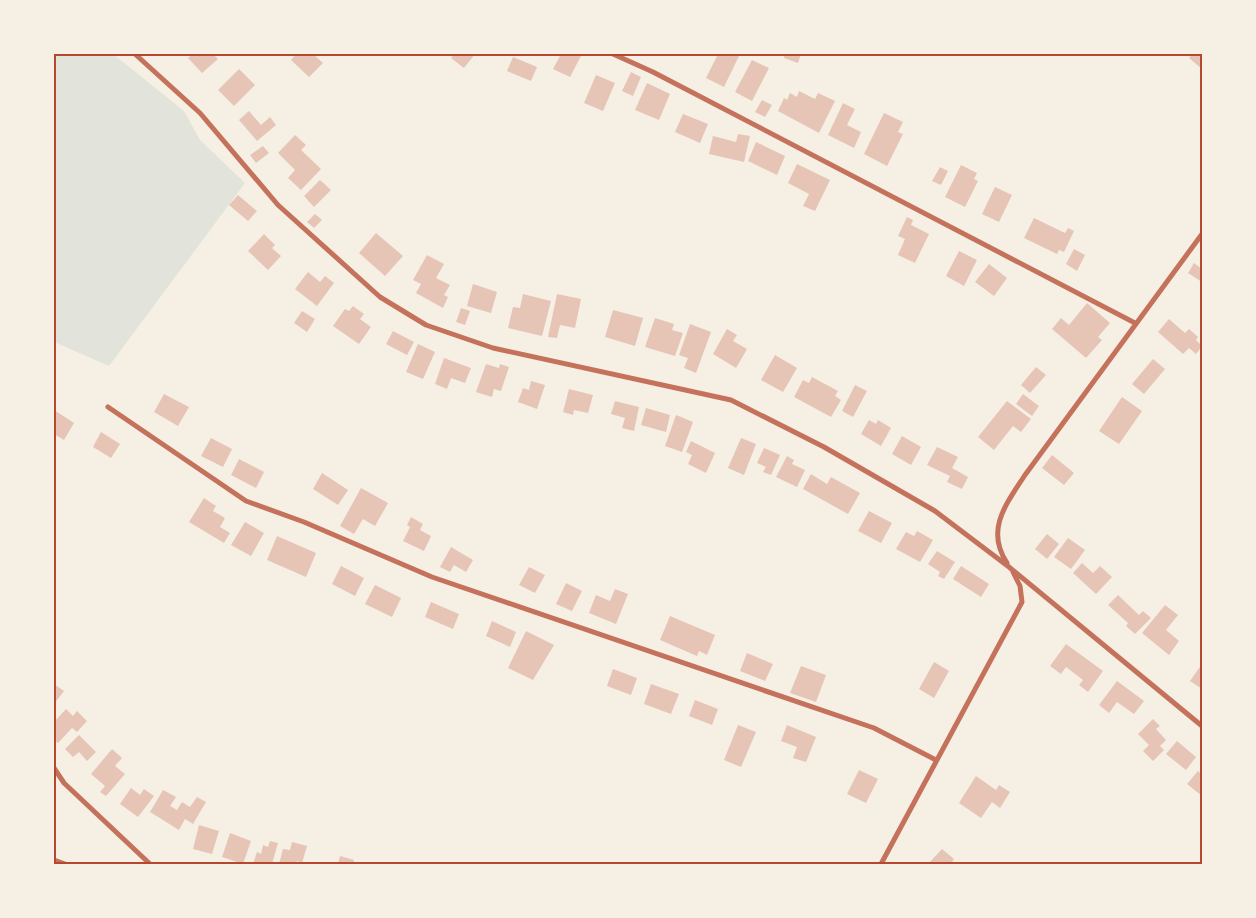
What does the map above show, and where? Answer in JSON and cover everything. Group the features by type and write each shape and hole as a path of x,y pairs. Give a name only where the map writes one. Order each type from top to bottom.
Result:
{"street":[{"path":"134,54 200,113 278,205 380,297 426,325 493,348 732,400 824,448 935,511 1009,568 1202,726"},
{"path":"613,54 662,76 1135,323"},
{"path":"881,864 1022,602 1020,586 1000,553 996,538 1000,518 1024,475 1202,234"},
{"path":"108,407 246,500 304,522 432,577 874,728 936,760"},
{"path":"54,768 64,783 150,864"},
{"path":"54,860 64,864"}],"shaded area":[{"path":"54,54 113,54 184,111 200,140 245,183 109,366 54,342"}],"building":[{"path":"193,54 213,54 218,59 202,73 188,58"},
{"path":"296,54 313,54 323,63 309,77 291,60"},
{"path":"454,54 475,54 464,68 451,58"},
{"path":"561,54 582,54 570,77 553,69"},
{"path":"718,54 740,54 724,87 706,78"},
{"path":"785,54 801,54 798,63 784,58"},
{"path":"1192,54 1202,54 1202,69 1189,58"},
{"path":"513,57 537,67 531,81 507,71"},
{"path":"752,60 769,68 752,101 735,92"},
{"path":"239,69 255,85 234,106 218,90"},
{"path":"631,72 641,77 633,96 622,91"},
{"path":"596,75 615,83 603,111 584,103"},
{"path":"647,83 670,94 659,120 635,110"},
{"path":"799,91 815,99 818,93 835,101 819,133 778,111 784,98 787,100 790,93 797,97"},
{"path":"762,100 772,105 765,117 755,112"},
{"path":"843,103 855,109 847,125 861,132 854,148 828,135"},
{"path":"249,111 261,125 270,117 276,125 257,141 239,120"},
{"path":"884,113 903,122 898,132 903,134 887,166 864,154"},
{"path":"683,114 708,124 700,143 675,132"},
{"path":"738,134 750,136 744,162 709,154 713,136 736,142"},
{"path":"295,135 306,145 301,150 321,169 301,190 288,178 295,170 278,153"},
{"path":"756,142 785,156 777,175 748,161"},
{"path":"263,146 269,153 256,163 250,155"},
{"path":"797,164 830,180 815,211 803,206 809,194 788,183"},
{"path":"961,165 977,173 974,179 978,181 965,207 945,197"},
{"path":"940,167 948,171 941,185 932,181"},
{"path":"320,180 331,190 314,207 304,196"},
{"path":"995,187 1012,195 999,222 982,214"},
{"path":"238,195 257,211 248,221 229,205"},
{"path":"315,214 322,220 314,228 307,222"},
{"path":"907,217 913,220 911,225 929,234 915,263 898,255 905,239 898,236"},
{"path":"1034,218 1065,233 1068,228 1074,231 1064,252 1059,250 1057,254 1024,238"},
{"path":"376,233 403,256 385,276 359,253"},
{"path":"264,234 275,245 272,248 281,256 268,270 248,251"},
{"path":"1074,249 1085,255 1077,271 1066,264"},
{"path":"959,251 977,260 964,286 946,276"},
{"path":"427,255 444,264 436,278 450,285 444,295 448,297 443,308 416,293 421,284 413,280"},
{"path":"1194,263 1202,269 1202,282 1188,273"},
{"path":"989,264 1007,278 994,296 975,282"},
{"path":"308,272 320,282 325,276 334,283 317,306 295,289"},
{"path":"473,284 497,292 491,313 467,306"},
{"path":"523,294 551,301 542,336 508,328 513,307 520,308"},
{"path":"557,294 581,299 575,328 560,325 557,338 548,337"},
{"path":"1087,303 1110,323 1098,337 1102,340 1086,358 1052,329 1061,318 1069,325"},
{"path":"353,306 364,314 360,319 371,327 359,344 333,326 345,309 349,311"},
{"path":"461,308 470,311 465,325 456,322"},
{"path":"613,310 643,318 635,346 605,337"},
{"path":"302,311 315,319 307,332 294,323"},
{"path":"655,318 674,324 672,330 683,333 675,356 645,347"},
{"path":"1169,319 1185,333 1189,329 1198,337 1196,340 1202,346 1196,354 1189,348 1183,354 1158,332"},
{"path":"690,324 711,332 696,373 684,368 688,358 679,355"},
{"path":"727,329 737,335 733,341 747,349 736,368 713,354"},
{"path":"393,331 414,342 407,355 386,344"},
{"path":"418,344 435,352 423,379 406,372"},
{"path":"775,355 797,368 783,392 761,380"},
{"path":"444,358 471,368 465,383 451,378 447,389 435,384"},
{"path":"1153,359 1165,369 1144,394 1132,384"},
{"path":"486,364 499,368 500,364 509,367 501,391 494,389 492,397 476,392"},
{"path":"1036,367 1046,375 1030,393 1021,385"},
{"path":"812,377 838,391 835,396 841,400 831,417 794,397 803,380 809,383"},
{"path":"531,381 545,385 537,409 518,402 523,388 529,390"},
{"path":"855,385 867,391 853,417 842,411"},
{"path":"569,389 593,395 588,413 574,410 573,415 563,412"},
{"path":"164,394 189,407 178,426 154,412"},
{"path":"1023,394 1039,406 1032,416 1016,404"},
{"path":"1122,397 1142,411 1119,444 1099,431"},
{"path":"615,401 639,407 634,431 622,428 625,418 611,414"},
{"path":"1007,401 1031,419 1021,432 1013,426 994,450 978,437"},
{"path":"646,408 670,415 666,432 641,425"},
{"path":"54,410 74,423 64,440 54,434"},
{"path":"676,415 693,422 682,452 665,446"},
{"path":"869,420 876,424 878,420 891,428 881,446 861,434"},
{"path":"101,432 120,444 111,458 93,447"},
{"path":"902,436 921,447 911,465 892,454"},
{"path":"211,438 232,449 223,467 201,456"},
{"path":"741,438 756,444 744,475 728,468"},
{"path":"691,441 715,453 706,473 688,464 692,455 686,452"},
{"path":"937,447 958,457 952,468 968,477 962,489 947,482 950,476 927,465"},
{"path":"764,448 780,455 771,475 763,472 766,467 757,463"},
{"path":"1052,455 1074,473 1064,485 1042,468"},
{"path":"787,456 794,460 792,464 805,470 797,487 776,477"},
{"path":"239,459 264,472 256,488 231,475"},
{"path":"322,473 348,490 338,505 313,489"},
{"path":"811,474 827,484 831,477 860,493 848,514 803,489"},
{"path":"361,488 388,503 375,526 363,519 354,534 340,526"},
{"path":"204,498 216,506 213,511 225,518 220,527 230,533 224,543 189,522"},
{"path":"869,511 892,523 881,543 858,531"},
{"path":"411,517 423,524 420,530 431,536 424,551 403,541 410,527 407,525"},
{"path":"245,522 264,533 251,556 231,545"},
{"path":"917,531 933,540 920,562 896,549 906,532 914,536"},
{"path":"1047,534 1059,544 1047,559 1035,549"},
{"path":"277,536 316,553 306,577 267,560"},
{"path":"1068,538 1085,550 1071,569 1054,557"},
{"path":"451,547 473,560 466,572 454,565 450,572 440,567"},
{"path":"937,551 955,562 944,579 938,576 940,572 928,564"},
{"path":"1082,563 1093,573 1100,566 1112,577 1096,594 1073,573"},
{"path":"341,566 364,578 355,596 332,584"},
{"path":"961,566 989,584 981,597 953,579"},
{"path":"529,567 545,575 535,593 519,585"},
{"path":"566,583 582,591 572,611 556,604"},
{"path":"375,585 401,598 392,617 365,604"},
{"path":"615,589 628,594 616,624 589,613 596,595 610,601"},
{"path":"1118,595 1139,615 1143,611 1151,618 1135,634 1126,626 1128,623 1108,605"},
{"path":"431,602 459,614 453,629 425,617"},
{"path":"1165,605 1178,615 1166,630 1179,641 1169,655 1142,633"},
{"path":"670,616 715,635 707,655 699,651 697,656 660,640"},
{"path":"492,621 516,632 510,647 486,636"},
{"path":"526,631 554,645 533,680 508,668"},
{"path":"1066,644 1103,671 1088,692 1079,685 1083,680 1066,667 1061,674 1050,666"},
{"path":"747,653 773,664 765,681 740,671"},
{"path":"934,662 949,671 934,698 919,689"},
{"path":"1202,664 1202,689 1190,681"},
{"path":"801,666 826,675 816,702 790,693"},
{"path":"613,669 637,678 631,695 607,686"},
{"path":"1117,681 1144,701 1134,714 1117,702 1109,713 1099,705"},
{"path":"54,684 64,691 54,704"},
{"path":"651,684 679,694 671,714 644,704"},
{"path":"695,700 718,709 712,725 689,716"},
{"path":"66,709 73,716 77,711 87,721 77,732 72,728 58,743 54,740 54,722"},
{"path":"1153,719 1160,726 1156,729 1166,740 1160,746 1164,750 1153,761 1143,751 1149,745 1138,734"},
{"path":"738,725 756,732 741,767 724,760"},
{"path":"787,725 816,737 806,762 793,758 797,747 781,741"},
{"path":"79,735 96,752 87,761 79,752 73,757 65,749"},
{"path":"1177,741 1196,757 1186,770 1166,754"},
{"path":"112,749 122,758 115,766 125,774 106,796 100,792 105,786 91,774"},
{"path":"859,770 878,779 866,803 847,794"},
{"path":"1198,771 1202,775 1202,796 1187,784"},
{"path":"976,776 996,790 999,785 1010,792 1000,808 992,802 981,818 959,803"},
{"path":"131,788 140,795 144,789 154,796 138,817 120,804"},
{"path":"163,790 176,797 170,806 177,810 182,802 190,807 197,797 206,802 193,824 185,819 179,830 150,812"},
{"path":"199,825 219,831 212,854 193,849"},
{"path":"230,833 251,841 243,864 222,857"},
{"path":"270,841 278,843 272,864 253,864 257,852 261,854 263,845 268,847"},
{"path":"292,842 307,846 302,863 297,861 296,864 279,864 283,849 290,850"},
{"path":"942,849 954,859 952,862 955,864 928,864"},
{"path":"340,856 354,860 353,864 338,864"}]}
